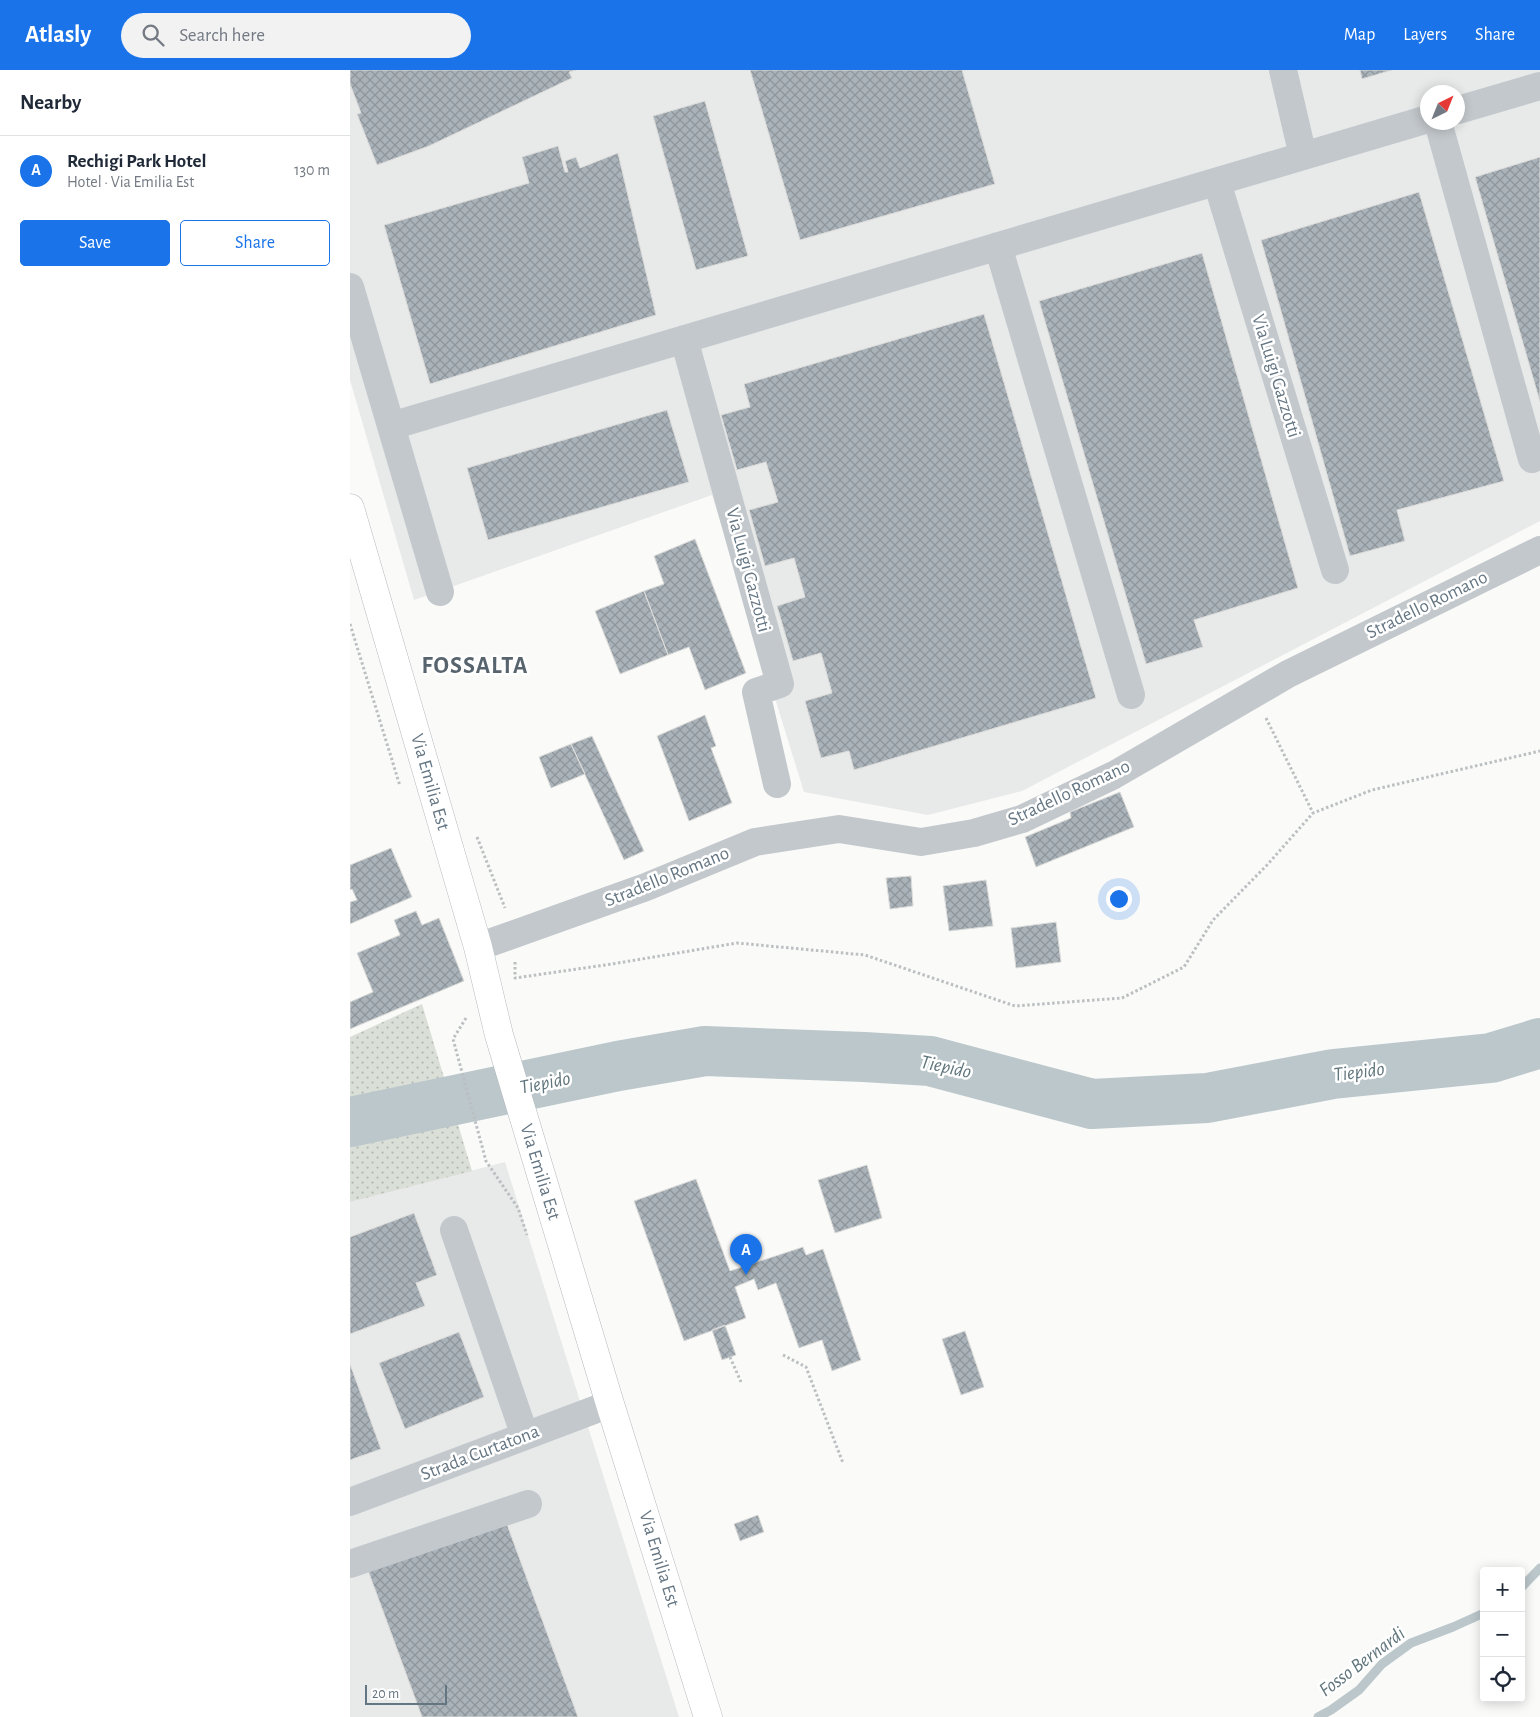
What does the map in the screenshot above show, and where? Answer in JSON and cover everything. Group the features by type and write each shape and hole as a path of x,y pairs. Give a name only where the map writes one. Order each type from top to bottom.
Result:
{"main road":[{"name":"Via Emilia Est","path":"350,508 478,947 499,1034 610,1404 708,1717"}],"street":[{"path":"1283,70 1303,156"},
{"path":"1465,108 1540,86"},
{"path":"391,426 1420,121"},
{"path":"1440,130 1532,459"},
{"name":"Via Luigi Gazzotti","path":"1217,182 1335,570"},
{"path":"998,246 1131,694"},
{"path":"350,287 440,592"},
{"name":"Via Luigi Gazzotti","path":"684,339 780,684 756,692 777,784"},
{"name":"Stradello Romano","path":"478,947 646,887 755,842 839,829 921,842 974,833 1022,819 1114,775 1288,674 1540,550"},
{"path":"454,1230 525,1436"},
{"name":"Strada Curtatona","path":"350,1502 610,1404"},
{"path":"350,1564 528,1504"}],"path":[{"path":"350,624 402,794"},
{"path":"1254,694 1313,813"},
{"path":"475,832 515,934 515,978 738,944 865,955 1015,1006 1122,998 1184,967 1213,920 1267,865 1313,813 1372,790 1540,750"},
{"path":"453,1039 486,1161"},
{"path":"783,1355 806,1368 843,1463"},
{"path":"730,1357 740,1382"}],"shaded area":[{"path":"350,70 1540,70 1540,521 1022,791 928,815 804,792 712,495 414,600 350,380"},
{"path":"422,1004 472,1171 350,1202 350,1037"},
{"path":"505,1162 679,1717 350,1717 350,1202"}],"building":[{"path":"350,70 576,70 569,72 572,78 429,146 377,165 357,114 361,113 350,84"},
{"path":"750,70 962,70 995,184 800,240"},
{"path":"1360,70 1392,70 1362,79"},
{"path":"705,101 748,256 696,270 653,116"},
{"path":"558,146 565,172 568,172 565,161 576,157 580,168 618,153 656,315 430,384 384,225 529,183 522,157"},
{"path":"1540,157 1540,402 1475,177"},
{"path":"1419,192 1504,481 1397,510 1405,541 1350,556 1261,240"},
{"path":"1202,253 1298,588 1194,620 1203,647 1146,664 1039,301"},
{"path":"984,314 1096,698 854,770 849,751 821,758 805,701 832,693 821,653 793,661 777,606 805,597 794,558 765,566 749,510 778,502 766,462 737,470 721,415 750,407 744,384"},
{"path":"667,410 689,482 488,540 467,468"},
{"path":"695,539 746,673 705,690 689,647 668,655 644,591 664,584 654,556"},
{"path":"644,591 668,655 620,674 595,611"},
{"path":"705,715 716,746 711,748 732,803 689,821 657,736"},
{"path":"592,736 644,851 624,860 571,744"},
{"path":"571,744 585,774 551,788 539,757"},
{"path":"1120,792 1134,827 1036,867 1025,837 1071,818 1070,812"},
{"path":"391,848 412,897 350,924 350,902 357,900 352,889 350,890 350,865"},
{"path":"911,876 913,906 890,909 886,878"},
{"path":"986,880 993,926 949,931 943,886"},
{"path":"416,911 422,925 439,918 464,981 350,1029 350,1002 373,992 357,953 400,935 394,920"},
{"path":"1056,922 1061,962 1016,968 1011,928"},
{"path":"867,1165 882,1218 835,1233 818,1180"},
{"path":"696,1179 730,1271 803,1247 806,1255 823,1249 861,1360 832,1371 822,1340 799,1348 776,1283 758,1290 754,1279 735,1287 746,1318 684,1341 634,1201"},
{"path":"414,1213 437,1275 416,1283 425,1306 350,1334 350,1237"},
{"path":"725,1325 736,1355 722,1360 712,1330"},
{"path":"965,1331 984,1387 961,1395 942,1339"},
{"path":"459,1332 484,1397 405,1429 379,1363"},
{"path":"350,1364 381,1449 350,1460"},
{"path":"758,1515 764,1532 740,1541 734,1524"},
{"path":"505,1519 578,1717 422,1717 366,1565"}],"waterway":[{"name":"Tiepido","path":"350,1122 618,1066 705,1051 930,1061 1092,1104 1207,1098 1333,1074 1491,1058 1540,1043"},
{"name":"Fosso Bernardi","path":"1525,1584 1540,1568"},
{"name":"Fosso Bernardi","path":"1318,1717 1359,1690 1382,1664 1411,1643 1480,1615"}],"place":[{"name":"Rechigi Park Hotel","path":"746,1275"}],"district":[{"name":"FOSSALTA","path":"475,666"}]}
